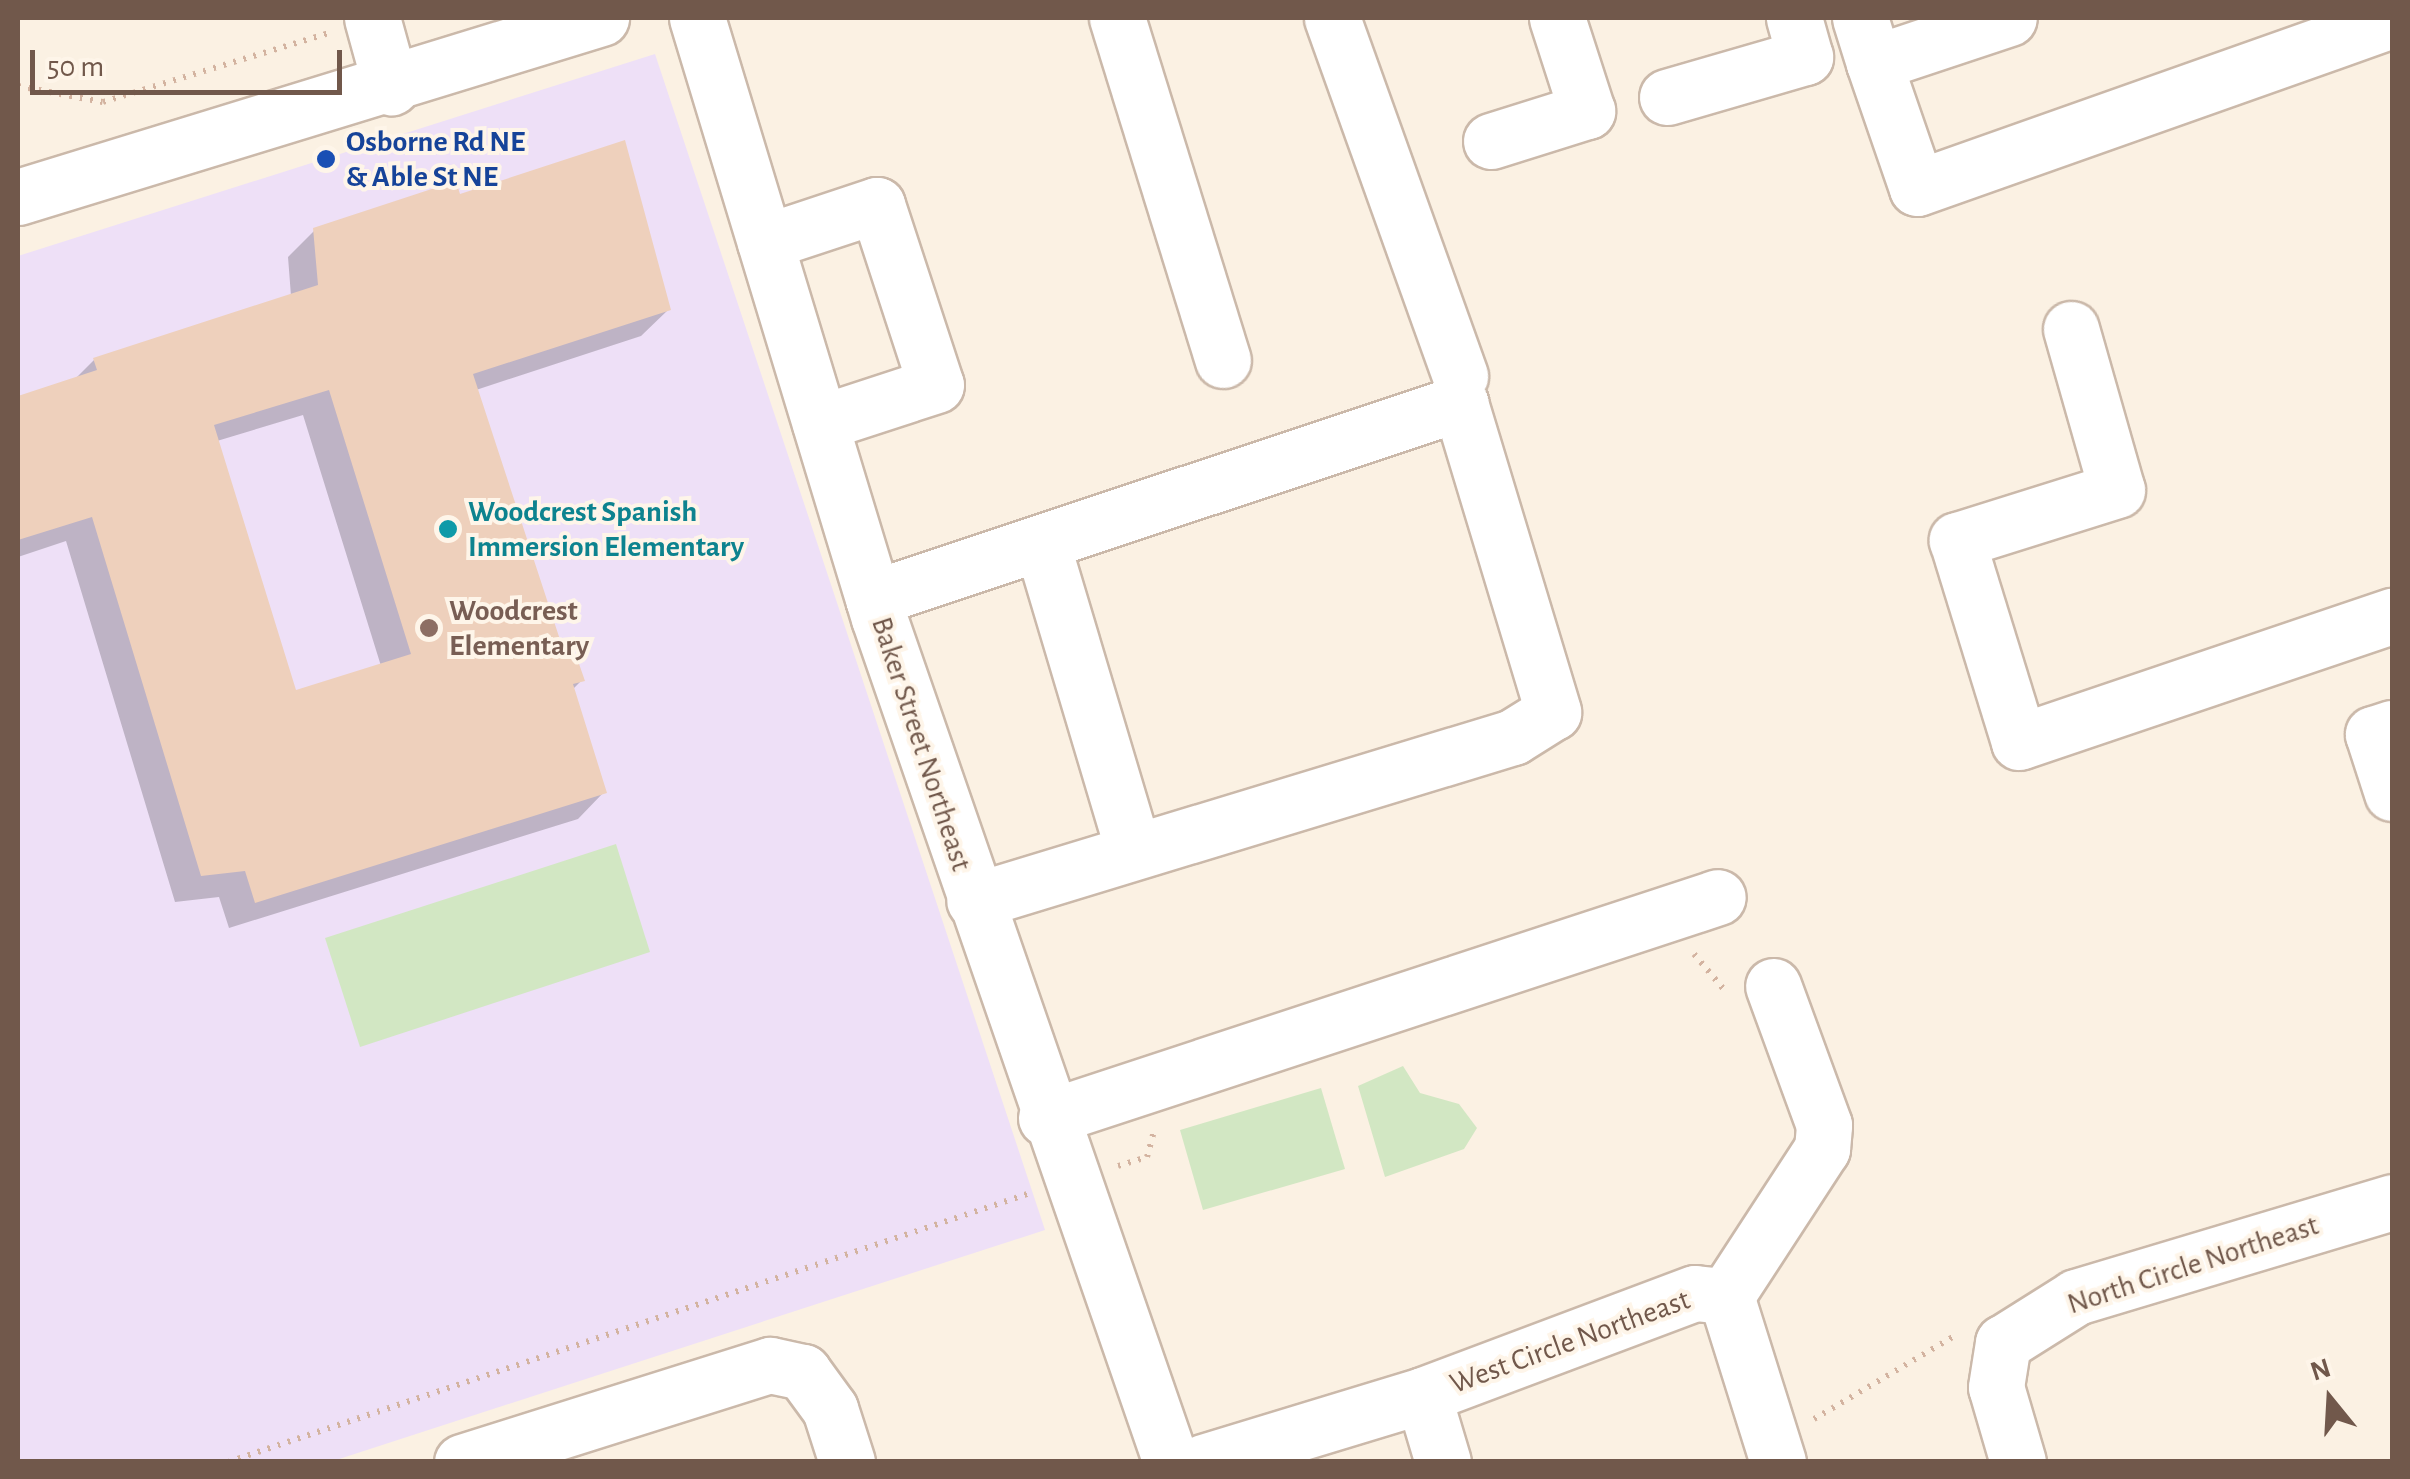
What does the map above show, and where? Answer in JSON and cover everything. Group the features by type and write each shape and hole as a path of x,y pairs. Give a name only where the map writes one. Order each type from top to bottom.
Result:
{"street":[{"path":"18,197 392,87 601,18"},
{"name":"Baker Street Northeast","path":"697,18 874,598 1046,1118 1170,1462"},
{"path":"1117,18 1223,360"},
{"path":"1332,18 1460,376"},
{"path":"1491,141 1586,111 1556,18"},
{"path":"1667,97 1805,56 1794,18"},
{"path":"2009,18 1867,40 1917,188 2392,20"},
{"path":"355,22 392,87"},
{"path":"766,242 877,205 936,385 820,423"},
{"path":"2071,329 2118,490 1957,540 2019,742 2392,616"},
{"path":"874,598 1460,403 1553,712 1512,738 974,901"},
{"path":"1042,544 1134,852"},
{"path":"2392,728 2373,734 2392,794"},
{"path":"1046,1118 1718,896"},
{"path":"1726,1296 1822,1150 1824,1125 1773,986"},
{"name":"North Circle Northeast","path":"2003,1343 2076,1298 2392,1202"},
{"name":"West Circle Northeast","path":"1204,1462 1423,1395 1695,1293 1726,1296 1776,1453"},
{"path":"2003,1343 1996,1387 2018,1462"},
{"path":"462,1462 770,1365 803,1372 830,1409 847,1462"},
{"name":"West Circle Northeast","path":"1423,1395 1443,1462"}],"path":[{"path":"18,86 103,102 307,45 355,22"},
{"path":"1680,956 1693,954 1725,994 1773,986"},
{"path":"228,1462 1148,1156 1157,1116"},
{"path":"1776,1453 1955,1334 2003,1343"}],"shaded area":[{"name":"Woodcrest Elementary","path":"655,54 1045,1230 333,1461 18,1461 18,256"}],"green space":[{"path":"616,844 650,952 360,1047 325,938"},
{"path":"1403,1066 1420,1093 1459,1104 1477,1128 1464,1149 1385,1177 1358,1086"},
{"path":"1321,1088 1345,1169 1203,1210 1180,1130"}],"building":[{"name":"Woodcrest Spanish Immersion Elementary","path":"625,140 671,310 473,374 566,658 577,658 585,681 573,684 607,793 255,903 245,871 201,876 92,517 18,540 18,396 97,370 93,358 318,285 313,228 456,181 460,194","holes":["329,390 411,654 296,690 214,425"]}],"place":[{"name":"Osborne Rd NE & Able St NE","path":"326,159"},
{"name":"Woodcrest Spanish Immersion Elementary","path":"448,529"},
{"name":"Woodcrest Elementary","path":"429,628"}]}
